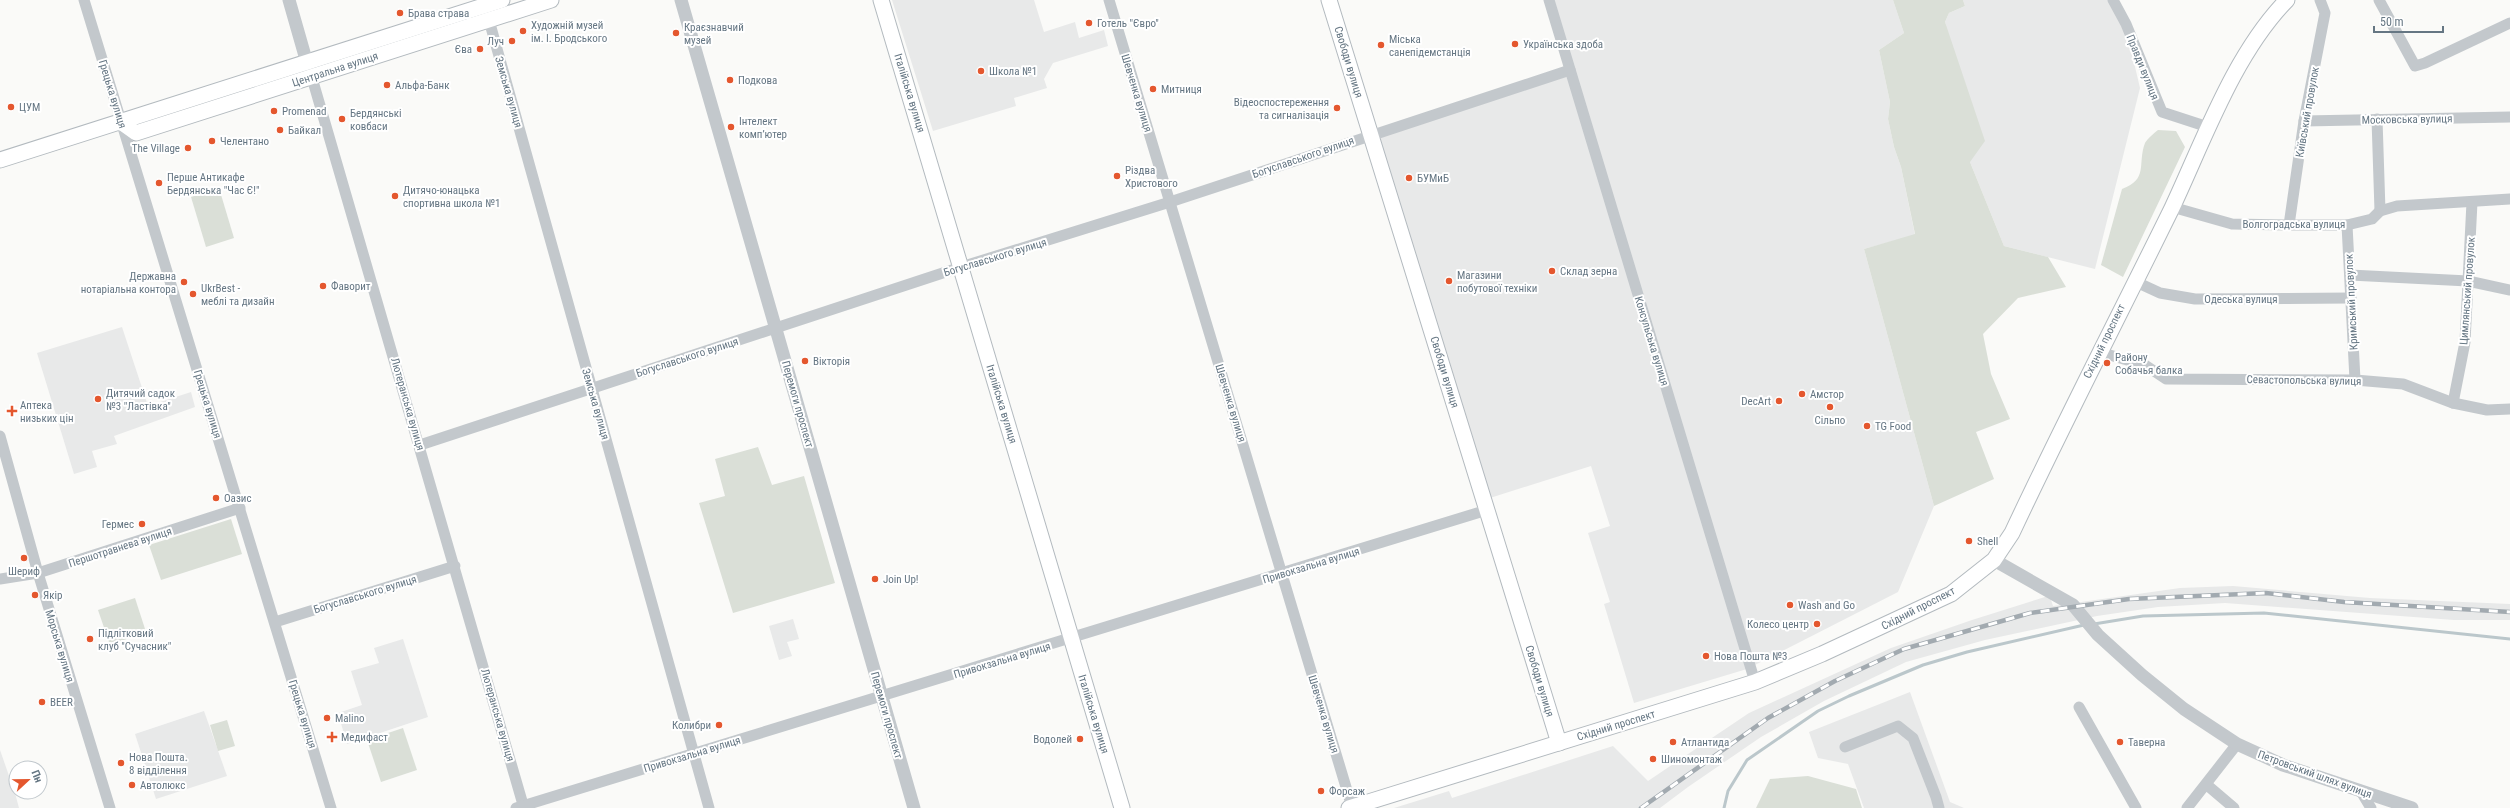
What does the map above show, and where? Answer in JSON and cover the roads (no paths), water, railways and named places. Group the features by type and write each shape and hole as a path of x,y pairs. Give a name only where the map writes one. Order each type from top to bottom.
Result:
{"main road":[{"name":"Центральна вулиця","path":"122,122 136,133 310,70 484,3 502,0"},
{"name":"Центральна вулиця","path":"310,70 489,20 551,0"},
{"name":"Італійська вулиця","path":"881,0 1122,808"},
{"name":"Свободи вулиця","path":"1329,0 1559,743"},
{"name":"Східний проспект","path":"1350,807 1755,682 1829,651 1951,594 1994,560 2012,533 2099,352 2172,207 2208,127 2251,46 2287,0"},
{"path":"0,160 122,122"}],"street":[{"name":"Грецька вулиця","path":"84,0 331,808"},
{"name":"Лютеранська вулиця","path":"289,0 455,566 521,807"},
{"name":"Перемоги проспект","path":"681,0 914,808"},
{"name":"Шевченка вулиця","path":"1109,0 1282,574 1350,807"},
{"name":"Консульська вулиця","path":"1549,0 1755,682"},
{"name":"Правди вулиця","path":"2113,0 2126,24 2162,112 2208,127"},
{"name":"Київський провулок","path":"2288,225 2304,121 2325,13 2320,0"},
{"path":"2380,0 2415,66 2425,64 2510,23"},
{"name":"Земська вулиця","path":"484,3 709,808"},
{"name":"Богуславського вулиця","path":"420,445 961,267 1170,202 1371,134 1570,70"},
{"name":"Московська вулиця","path":"2304,121 2510,117"},
{"path":"2377,119 2380,211"},
{"name":"Волгоградська вулиця","path":"2172,207 2232,224 2347,225 2372,219 2380,211 2397,206 2510,199"},
{"name":"Цимлянський провулок","path":"2453,403 2465,342 2472,202"},
{"name":"Кримський провулок","path":"2347,225 2355,380"},
{"path":"2350,275 2468,281 2510,290"},
{"name":"Одеська вулиця","path":"2134,281 2160,293 2195,299 2351,298"},
{"name":"Севастопольська вулиця","path":"2099,352 2145,365 2166,379 2355,380 2403,384 2453,403 2486,410 2510,409"},
{"name":"Морська вулиця","path":"0,436 38,573 110,808"},
{"name":"Першотравнева вулиця","path":"0,579 38,573 240,508"},
{"name":"Привокзальна вулиця","path":"521,807 693,753 1072,639 1487,510"},
{"name":"Петровський шлях вулиця","path":"1994,560 2073,605 2098,635 2184,709 2237,744 2282,765 2412,808"},
{"name":"Богуславського вулиця","path":"275,622 455,566"},
{"path":"2079,707 2136,808"},
{"path":"1844,747 1898,726 1913,738 1939,808"},
{"path":"2187,808 2237,744"},
{"path":"2206,785 2234,808"},
{"path":"2360,790 2371,808"}],"waterway":[{"path":"2094,624 2143,616 2264,613 2510,639"},
{"path":"1724,808 1728,791 1747,760 1818,711 1849,696 1923,665 1967,652 2084,625"}],"railway":[{"path":"1641,808 1768,718 1835,681 1904,649 2030,613 2129,599 2266,593 2344,602 2510,612"}],"place":[{"name":"Брава страва","path":"400,13"},
{"name":"Готель \"Євро\"","path":"1089,23"},
{"name":"Художній музей ім. І. Бродського","path":"523,31"},
{"name":"Краєзнавчий музей","path":"676,33"},
{"name":"Луч","path":"512,41"},
{"name":"Українська здоба","path":"1515,44"},
{"name":"Міська санепідемстанція","path":"1381,45"},
{"name":"Єва","path":"480,49"},
{"name":"Школа №1","path":"981,71"},
{"name":"Подкова","path":"730,80"},
{"name":"Альфа-Банк","path":"387,85"},
{"name":"Митниця","path":"1153,89"},
{"name":"ЦУМ","path":"11,107"},
{"name":"Відеоспостереження та сигналізація","path":"1337,108"},
{"name":"Promenad","path":"274,111"},
{"name":"Бердянські ковбаси","path":"342,119"},
{"name":"Інтелект комп’ютер","path":"731,127"},
{"name":"Байкал","path":"280,130"},
{"name":"Челентано","path":"212,141"},
{"name":"The Village","path":"188,148"},
{"name":"Різдва Христового","path":"1117,176"},
{"name":"БУМиБ","path":"1409,178"},
{"name":"Перше Антикафе Бердянська \"Час Є!\"","path":"159,183"},
{"name":"Дитячо-юнацька спортивна школа №1","path":"395,196"},
{"name":"Склад зерна","path":"1552,271"},
{"name":"Магазини побутової техніки","path":"1449,281"},
{"name":"Державна нотаріальна контора","path":"184,282"},
{"name":"Фаворит","path":"323,286"},
{"name":"UkrBest - меблі та дизайн","path":"193,294"},
{"name":"Вікторія","path":"805,361"},
{"name":"Району Собачья балка","path":"2107,363"},
{"name":"Амстор","path":"1802,394"},
{"name":"Дитячий садок №3 \"Ластівка\"","path":"98,399"},
{"name":"DecArt","path":"1779,401"},
{"name":"Сільпо","path":"1830,407"},
{"name":"Аптека низьких цін","path":"12,411"},
{"name":"TG Food","path":"1867,426"},
{"name":"Оазис","path":"216,498"},
{"name":"Гермес","path":"142,524"},
{"name":"Shell","path":"1969,541"},
{"name":"Шериф","path":"24,558"},
{"name":"Join Up!","path":"875,579"},
{"name":"Якір","path":"35,595"},
{"name":"Wash and Go","path":"1790,605"},
{"name":"Колесо центр","path":"1817,624"},
{"name":"Підлітковий клуб \"Сучасник\"","path":"90,639"},
{"name":"Нова Пошта №3","path":"1706,656"},
{"name":"BEER","path":"42,702"},
{"name":"Malino","path":"327,718"},
{"name":"Колибри","path":"719,725"},
{"name":"Медифаст","path":"332,737"},
{"name":"Водолей","path":"1080,739"},
{"name":"Атлантида","path":"1673,742"},
{"name":"Таверна","path":"2120,742"},
{"name":"Шиномонтаж","path":"1653,759"},
{"name":"Нова Пошта. 8 відділення","path":"121,763"},
{"name":"Автолюкс","path":"132,785"},
{"name":"Форсаж","path":"1321,791"}]}
